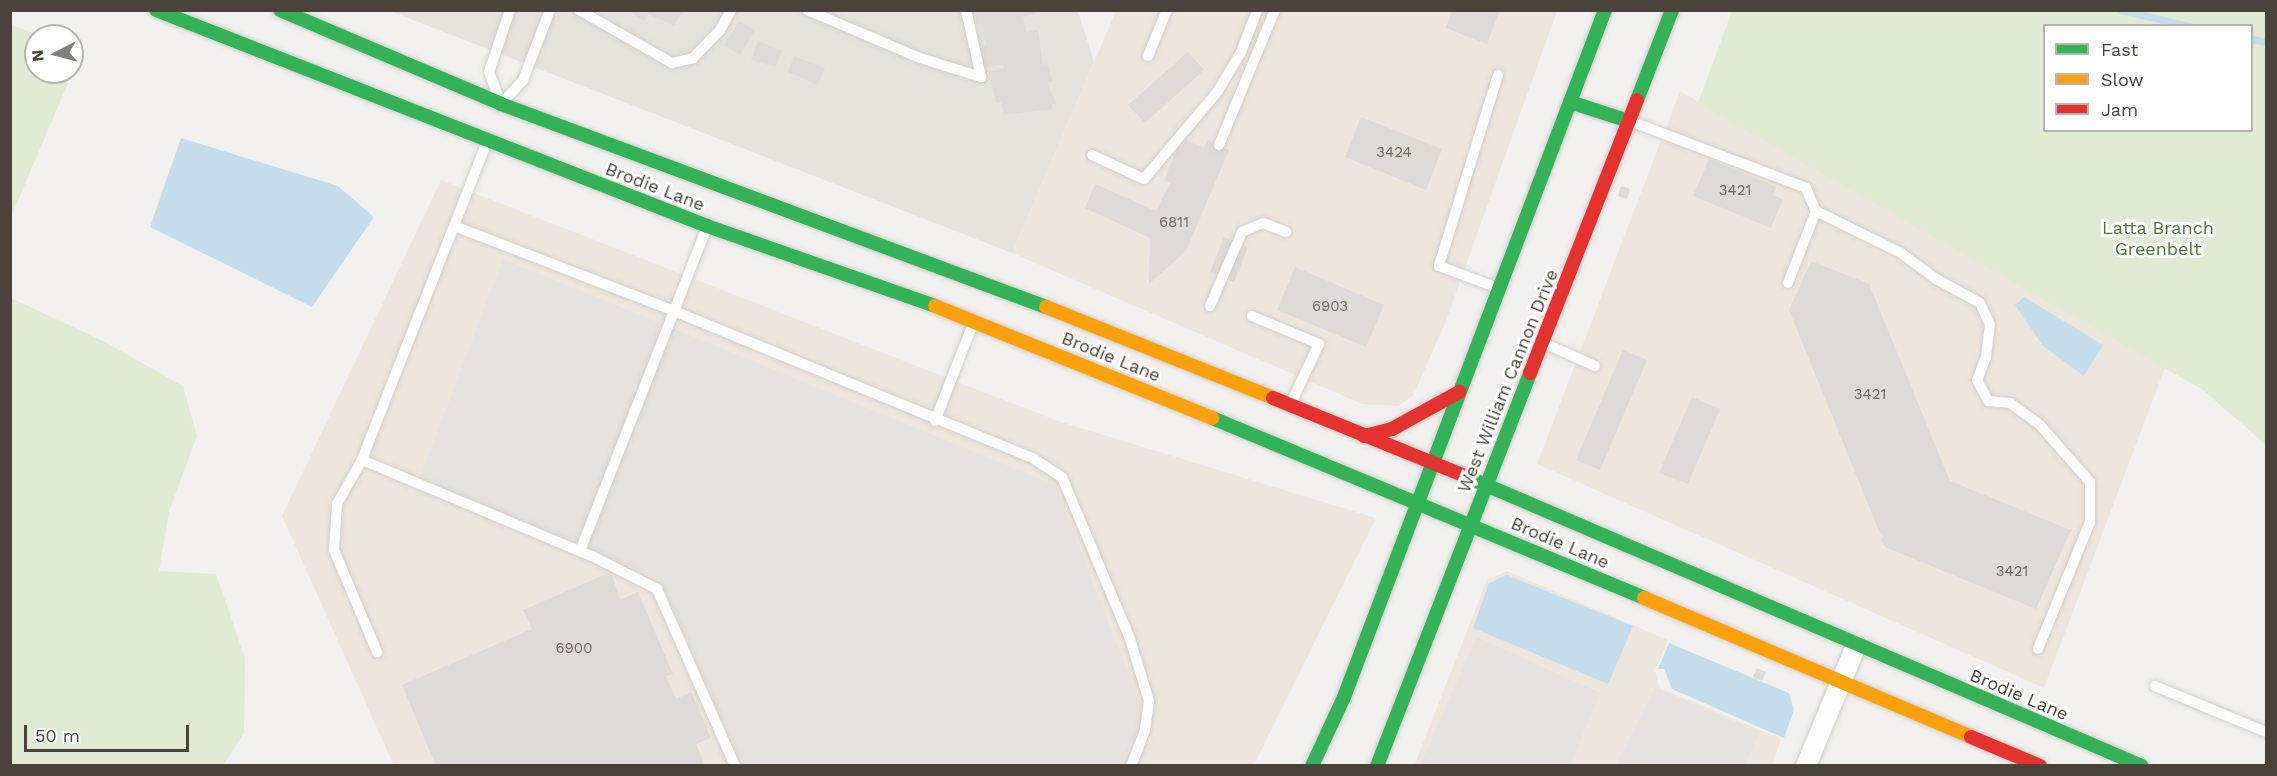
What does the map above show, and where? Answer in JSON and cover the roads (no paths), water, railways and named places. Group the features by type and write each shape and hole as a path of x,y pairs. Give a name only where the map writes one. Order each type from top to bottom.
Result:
{"main road":[{"name":"Brodie Lane","path":"156,10 487,142 707,226 974,320 1470,524 2040,765"},
{"name":"Brodie Lane","path":"280,10 501,104 987,283 1290,405 1486,485 1856,646 2142,765"},
{"name":"West William Cannon Drive","path":"1311,765 1344,697 1605,10"},
{"name":"West William Cannon Drive","path":"1377,765 1670,17"},
{"path":"1570,102 1629,121"},
{"path":"487,142 501,104"},
{"path":"1364,436 1392,429 1459,392"}],"street":[{"path":"1806,765 1856,646"}],"lane":[{"path":"510,10 489,72 501,104 523,80 550,10"},
{"path":"579,10 672,63 693,58 720,30 731,10"},
{"path":"807,10 920,58 981,77 966,10"},
{"path":"1148,56 1167,10"},
{"path":"1219,145 1275,10"},
{"path":"1092,155 1143,179 1218,92 1241,52 1257,11"},
{"path":"1498,75 1439,266 1498,288"},
{"path":"1629,121 1806,189 1816,211 1901,253 1936,279 1980,303 1990,324 1986,357 1977,380 1988,401 2010,403 2040,425 2090,482 2090,522 2038,649"},
{"path":"377,652 334,550 337,504 362,460 487,142"},
{"path":"1788,284 1816,211"},
{"path":"1210,306 1242,232 1263,223 1286,232"},
{"path":"454,226 674,311 935,421 1034,459 1062,477 1130,639 1149,701 1145,730 1131,765"},
{"path":"580,551 707,226"},
{"path":"1252,316 1319,344 1290,405"},
{"path":"935,421 974,320"},
{"path":"1544,343 1595,366"},
{"path":"362,460 580,551 657,589 735,765"},
{"path":"2156,686 2266,732"}],"water":[{"path":"181,138 338,186 374,217 312,307 150,227"},
{"path":"2024,297 2103,345 2084,376 2043,346 2015,305"},
{"path":"1507,575 1633,626 1608,684 1473,628 1489,583"},
{"path":"1669,643 1789,693 1794,710 1784,738 1672,689 1664,669 1658,669"}],"waterway":[{"path":"2121,10 2180,24"},
{"path":"2253,39 2266,42"}],"park label":[{"name":"Latta Branch Greenbelt","path":"2158,239"}]}
